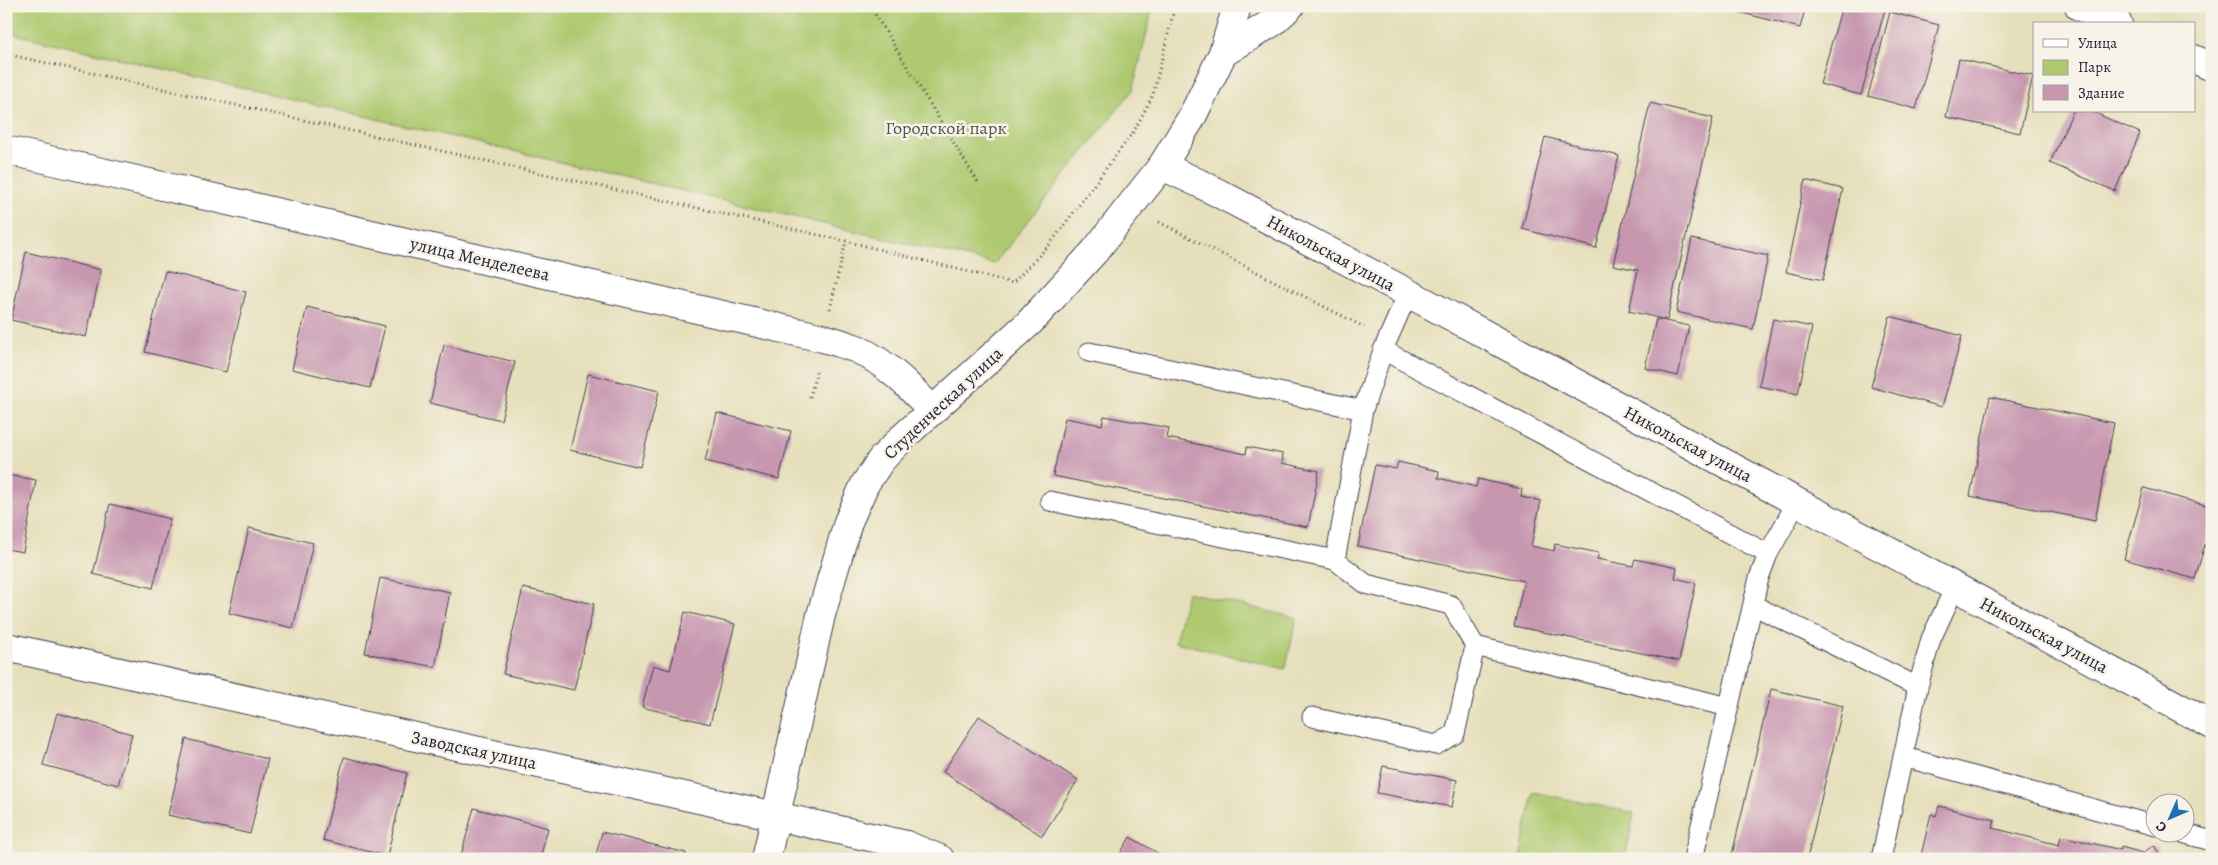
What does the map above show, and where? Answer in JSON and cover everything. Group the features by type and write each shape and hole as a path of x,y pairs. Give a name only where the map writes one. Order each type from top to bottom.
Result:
{"street":[{"name":"Студенческая улица","path":"766,859 821,615 848,522 864,484 902,438 1030,322 1059,292 1095,251 1162,166 1192,117 1223,53 1237,6"},
{"path":"1223,53 1273,22 1290,6"},
{"path":"2084,7 2114,22"},
{"path":"2196,60 2212,67"},
{"name":"улица Менделеева","path":"6,150 824,338 857,350 885,365 905,382 933,411"},
{"name":"Никольская улица","path":"1162,166 1201,184 1408,293 2212,725"},
{"name":"Заводская улица","path":"6,648 906,845 940,859"}],"lane":[{"path":"1335,560 1363,410 1385,344 1408,293"},
{"path":"1385,344 1768,554"},
{"path":"1089,352 1363,410"},
{"path":"1050,501 1335,560 1366,584 1451,605 1475,646 1454,734 1436,745 1312,717"},
{"path":"1693,859 1759,578 1768,554 1797,502"},
{"path":"1881,859 1918,687 1931,639 1955,587"},
{"path":"1753,605 1918,687"},
{"path":"1475,646 1729,707"},
{"path":"1904,758 2146,823"},
{"path":"2196,837 2212,841"}],"path":[{"path":"870,6 979,184"},
{"path":"6,54 846,241 1013,282 1050,244 1134,131 1153,95 1176,6"},
{"path":"1155,219 1385,344"}],"green space":[{"name":"Городской парк","path":"6,6 1153,6 1133,90 994,264 6,32"},
{"path":"1187,592 1297,618 1285,669 1175,642"},
{"path":"1533,792 1634,813 1625,859 1520,859"}],"building":[{"path":"1724,6 1806,6 1800,28 1724,8"},
{"path":"1842,6 1886,6 1861,95 1820,84"},
{"path":"1890,12 1939,25 1916,109 1868,96"},
{"path":"1959,59 2033,76 2020,133 1946,117"},
{"path":"1650,103 1713,118 1667,320 1629,311 1638,270 1613,265"},
{"path":"2073,112 2093,112 2140,133 2115,191 2050,163"},
{"path":"1545,137 1619,156 1596,248 1522,229"},
{"path":"1805,180 1843,189 1823,280 1786,272"},
{"path":"1692,239 1768,256 1753,329 1676,312"},
{"path":"26,252 101,270 86,337 11,320"},
{"path":"165,271 246,292 226,372 145,352"},
{"path":"307,307 385,326 370,388 292,369"},
{"path":"1890,316 1962,336 1942,407 1871,387"},
{"path":"1656,319 1689,326 1678,376 1645,368"},
{"path":"1773,319 1812,327 1798,394 1759,386"},
{"path":"444,345 515,362 501,420 430,403"},
{"path":"588,374 659,391 640,467 570,450"},
{"path":"1990,397 2114,423 2095,521 1970,496"},
{"path":"717,413 791,431 779,479 705,461"},
{"path":"1104,416 1169,428 1167,438 1246,454 1247,447 1283,454 1282,463 1319,471 1308,527 1053,476 1065,418 1102,425"},
{"path":"1398,462 1439,471 1438,478 1476,487 1478,479 1522,489 1521,497 1541,501 1531,546 1554,551 1555,544 1599,553 1597,559 1633,566 1635,559 1677,568 1675,578 1696,583 1679,661 1514,626 1524,581 1358,546 1375,465 1396,469"},
{"path":"6,475 36,480 23,552 6,549"},
{"path":"2144,488 2212,507 2212,520 2195,579 2124,559"},
{"path":"110,504 170,519 153,588 93,574"},
{"path":"249,528 313,543 293,628 229,613"},
{"path":"380,578 450,592 435,667 365,653"},
{"path":"523,588 594,604 574,690 503,674"},
{"path":"685,612 735,624 710,724 642,707 653,665 670,670"},
{"path":"1771,689 1843,706 1807,859 1731,859"},
{"path":"57,713 132,734 118,785 43,765"},
{"path":"979,716 1078,780 1042,836 943,772"},
{"path":"186,739 268,759 250,834 168,815"},
{"path":"344,757 407,773 387,856 323,840"},
{"path":"1383,766 1457,780 1452,807 1377,793"},
{"path":"1939,806 1995,820 1993,828 2059,845 2061,836 2121,850 2121,847 2143,853 2154,845 2162,859 1920,859 1931,814 1936,816"},
{"path":"474,808 548,828 540,859 460,859"},
{"path":"602,832 686,853 685,859 595,859"},
{"path":"1130,837 1168,859 1117,859"}]}
